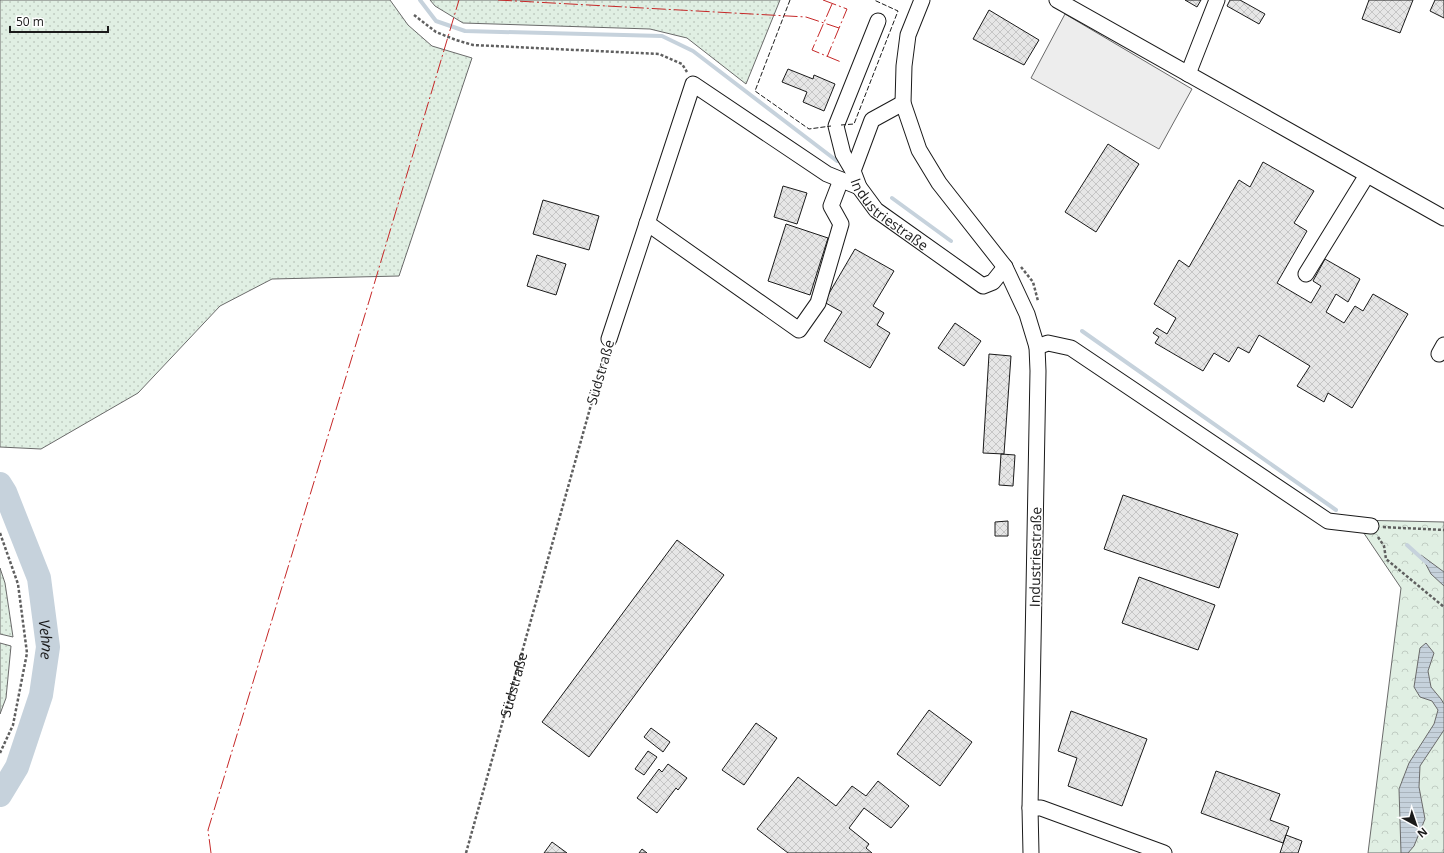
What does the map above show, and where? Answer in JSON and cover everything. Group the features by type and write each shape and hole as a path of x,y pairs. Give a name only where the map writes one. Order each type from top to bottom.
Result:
{"street":[{"name":"Industriestraße","path":"922,0 908,34 904,66 903,103 919,150 939,183 1012,265 1037,347 1038,379 1030,808 1031,853"},
{"path":"1057,0 1444,218"},
{"path":"1188,74 1217,0"},
{"path":"853,171 843,154 836,126 878,21"},
{"path":"693,84 827,174 859,187"},
{"name":"Südstraße","path":"609,339 693,84"},
{"name":"Industriestraße","path":"903,103 872,120 853,171 859,187 876,210 983,286 993,282 1012,265"},
{"path":"1306,274 1367,175"},
{"path":"647,223 799,330 818,303 841,224 831,206 841,180"},
{"path":"1037,347 1048,343 1072,348 1328,520 1371,526"},
{"path":"1030,808 1041,808 1155,851"}],"path":[{"path":"414,15 436,32 473,45 658,54 682,64 693,84"},
{"path":"1012,265 1033,282 1038,305"},
{"name":"Südstraße","path":"466,853 609,339"},
{"path":"1371,526 1444,530"},
{"path":"1371,526 1384,546 1386,559 1444,607"},
{"path":"0,533 18,584 26,652 13,725 0,753"}],"green space":[{"path":"0,0 390,0 408,25 432,46 472,58 399,276 272,279 220,306 138,393 41,449 0,447"},
{"path":"430,0 780,0 746,84 687,38 650,29 463,23 435,6"},
{"path":"1355,520 1444,522 1444,853 1368,853 1401,588"},
{"path":"0,568 5,583 13,637 0,634"},
{"path":"0,643 11,646 6,698 0,714"}],"shaded area":[{"path":"1065,14 1192,89 1159,149 1031,78"},
{"path":"1421,555 1444,572 1444,586 1431,574"},
{"path":"1426,643 1434,653 1428,671 1431,687 1444,704 1444,730 1420,766 1419,787 1425,819 1414,846 1408,853 1401,853 1399,789 1409,763 1434,724 1438,710 1432,701 1420,697 1414,687 1420,648"}],"building":[{"path":"1185,0 1201,0 1197,7"},
{"path":"1230,0 1240,0 1265,14 1259,24 1227,6"},
{"path":"1369,0 1413,0 1400,33 1362,19"},
{"path":"1435,0 1444,0 1444,18 1430,11"},
{"path":"989,10 1039,40 1024,65 973,39"},
{"path":"788,69 813,79 814,75 835,84 824,111 803,102 807,92 782,82"},
{"path":"1108,144 1139,164 1096,232 1065,212"},
{"path":"1263,162 1314,191 1294,223 1307,231 1277,283 1311,303 1321,286 1313,281 1325,259 1360,279 1348,302 1336,294 1326,312 1344,323 1355,306 1363,311 1373,294 1408,314 1352,408 1328,393 1324,402 1297,386 1310,366 1259,335 1249,353 1238,347 1229,362 1214,353 1203,371 1155,343 1159,337 1153,333 1157,328 1167,334 1176,318 1154,304 1179,260 1189,267 1239,180 1250,187"},
{"path":"783,186 807,193 797,224 774,217"},
{"path":"543,200 599,216 589,250 533,234"},
{"path":"786,224 828,238 810,295 768,281"},
{"path":"855,249 894,271 873,306 884,313 877,325 890,333 870,368 824,341 842,312 824,302"},
{"path":"537,255 566,264 556,295 527,286"},
{"path":"955,323 981,341 964,366 938,348"},
{"path":"989,354 1011,356 1004,454 983,453"},
{"path":"1001,454 1015,455 1013,486 999,485"},
{"path":"1123,495 1238,534 1219,588 1104,549"},
{"path":"1008,521 1008,536 995,536 995,522"},
{"path":"677,540 724,575 589,757 542,722"},
{"path":"1139,577 1215,605 1198,650 1122,623"},
{"path":"929,710 972,742 940,786 897,754"},
{"path":"1071,711 1147,739 1122,806 1068,786 1077,758 1058,751"},
{"path":"756,723 777,738 744,785 722,770"},
{"path":"651,728 670,742 663,752 644,737"},
{"path":"648,751 657,757 644,775 635,769"},
{"path":"668,764 687,778 678,790 676,788 657,813 637,798 659,769 662,772"},
{"path":"1216,771 1280,794 1270,820 1289,827 1283,843 1201,813"},
{"path":"798,777 836,806 852,786 866,796 878,781 909,806 891,828 864,808 849,828 869,844 866,848 872,853 788,853 757,829"},
{"path":"1286,835 1302,841 1298,853 1280,853"},
{"path":"552,842 567,853 544,853"},
{"path":"642,849 647,853 639,853"}],"waterway":[{"path":"420,0 436,21 465,31 662,36 693,51 837,161"},
{"path":"892,198 951,241"},
{"path":"1082,331 1336,510"},
{"name":"Vehne","path":"0,484 5,492 39,578 48,647 41,695 17,767 0,795"},
{"path":"1407,545 1427,563"}],"fence":[{"path":"790,0 755,91 809,129 831,126"},
{"path":"841,125 854,124 898,11 874,0"}],"power":[{"path":"211,853 208,830 459,0"},
{"path":"498,0 806,17 839,28"},
{"path":"823,0 847,9 827,57"},
{"path":"832,4 812,50 841,62"}]}
